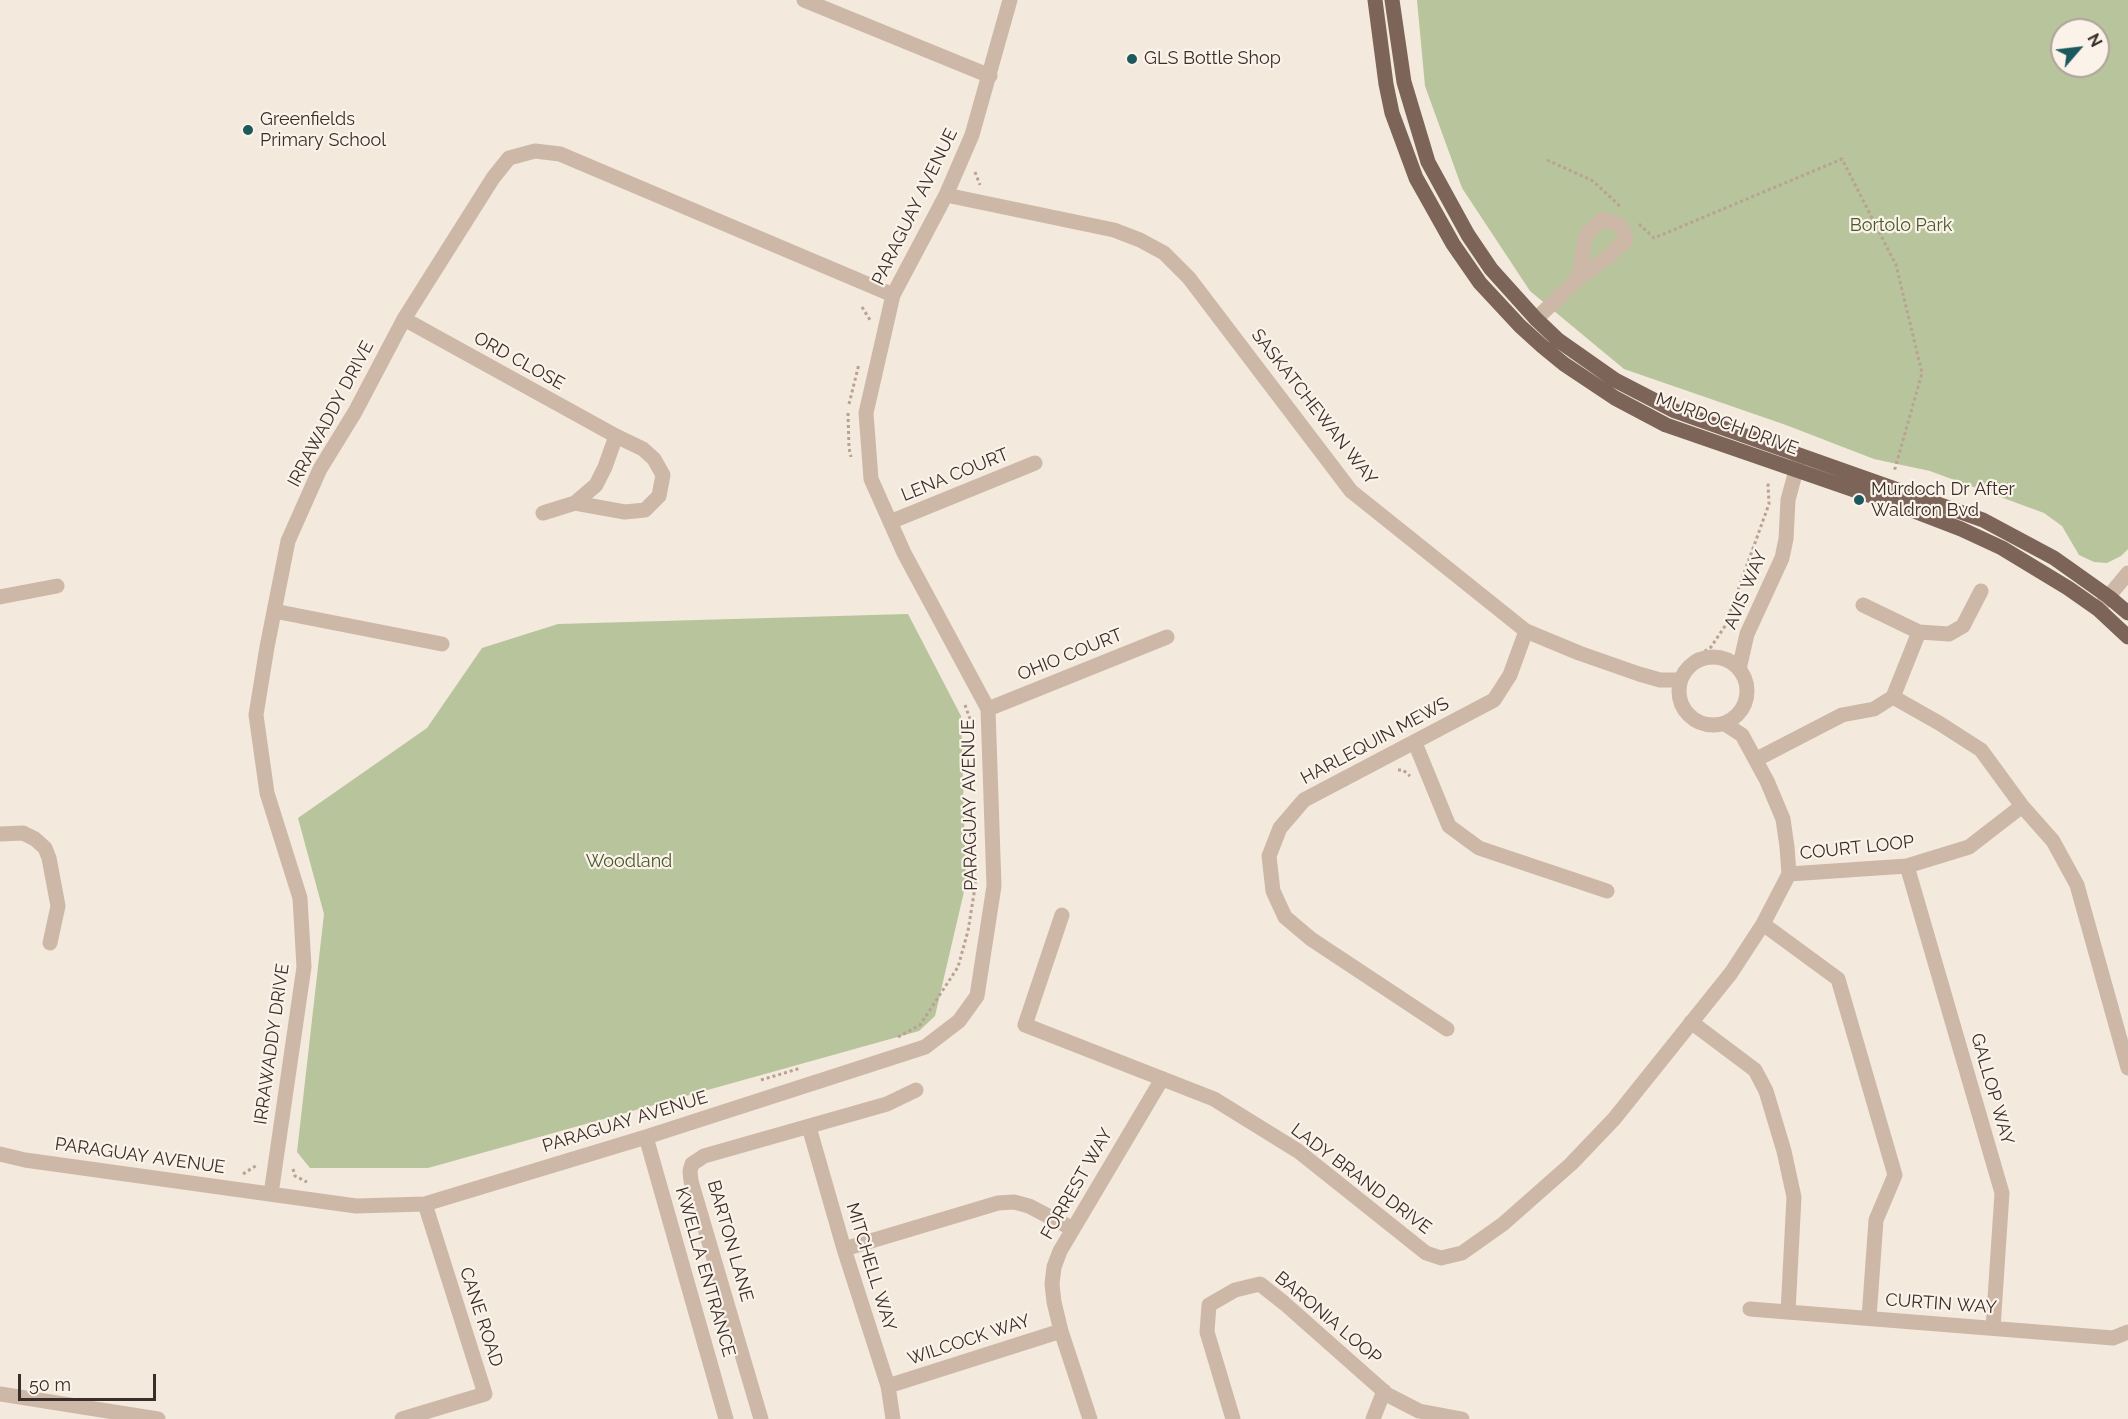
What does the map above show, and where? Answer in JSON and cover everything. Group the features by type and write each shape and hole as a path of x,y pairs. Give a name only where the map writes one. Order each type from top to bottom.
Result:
{"main road":[{"name":"MURDOCH DRIVE","path":"1375,0 1392,112 1416,178 1453,244 1480,283 1520,326 1564,364 1640,413 1666,425 1983,520 2054,558 2126,607"},
{"name":"MURDOCH DRIVE","path":"1392,0 1404,82 1428,162 1468,236 1491,268 1536,319 1579,356 1615,380 1675,411 2002,548 2098,609 2128,637"}],"street":[{"path":"804,0 990,76"},
{"name":"PARAGUAY AVENUE","path":"0,1154 25,1160 356,1206 425,1204 646,1137 925,1047 959,1021 977,996 993,886 988,709 904,553 871,479 866,413 893,296 946,195 972,135 1010,0"},
{"name":"IRRAWADDY DRIVE","path":"271,1194 304,967 300,898 267,793 256,715 288,541 320,469 355,412 404,319 493,178 509,158 535,151 560,154 893,296"},
{"name":"SASKATCHEWAN WAY","path":"946,195 1114,230 1164,253 1189,278 1352,491 1526,631 1579,653 1660,680 1679,673"},
{"path":"1536,319 1578,279"},
{"name":"ORD CLOSE","path":"404,319 643,449 654,459 663,475 659,495 645,510 625,512 575,503"},
{"name":"ORD CLOSE","path":"543,513 575,503 596,485 616,436"},
{"name":"LENA COURT","path":"890,522 1035,463"},
{"name":"AVIS WAY","path":"1739,669 1747,634 1782,558 1786,539 1788,500 1798,463"},
{"path":"2098,609 2128,573"},
{"path":"0,597 57,586"},
{"path":"1863,605 1919,632 1949,634 1963,626 1981,591"},
{"path":"2112,620 2126,607"},
{"path":"274,611 442,644"},
{"name":"HARLEQUIN MEWS","path":"1447,1029 1311,939 1285,917 1273,891 1269,856 1280,828 1304,800 1494,700 1510,675 1526,631"},
{"path":"1756,759 1842,715 1874,709 1893,697 1919,632"},
{"name":"OHIO COURT","path":"988,709 1167,637"},
{"path":"1712,656 1732,662 1745,678 1748,689 1747,700 1735,719 1714,726 1703,724 1693,719 1680,702 1679,673 1692,663 1712,656"},
{"path":"1893,697 1981,750 2022,806 2054,841 2077,885 2128,1068"},
{"path":"1725,724 1742,735 1767,781 1783,819 1789,874"},
{"path":"1415,743 1449,826 1479,848 1607,891"},
{"name":"COURT LOOP","path":"1789,874 1907,866 1969,847 2022,806"},
{"path":"0,834 23,833 35,839 45,848 58,906 50,944"},
{"name":"GALLOP WAY","path":"1907,866 2001,1193 1993,1328"},
{"name":"LADY BRAND DRIVE","path":"1062,915 1025,1025 1214,1099 1298,1151 1426,1253 1441,1258 1462,1253 1503,1224 1571,1164 1614,1119 1731,973 1763,924 1789,874"},
{"path":"1763,924 1838,979 1895,1175 1876,1220 1869,1318"},
{"path":"1691,1022 1737,1054 1755,1070 1766,1091 1784,1150 1794,1197 1788,1312"},
{"name":"FORREST WAY","path":"1090,1419 1061,1331 1053,1293 1054,1267 1072,1229 1162,1079"},
{"name":"BARTON LANE","path":"761,1419 691,1181 692,1164 704,1156 887,1104 916,1090"},
{"name":"MITCHELL WAY","path":"809,1127 844,1249 888,1386 893,1419"},
{"name":"KWELLA ENTRANCE","path":"646,1137 726,1419"},
{"path":"844,1249 998,1203 1014,1202 1029,1206 1072,1229"},
{"name":"CANE ROAD","path":"402,1419 485,1394 425,1204"},
{"name":"BARONIA LOOP","path":"1233,1419 1207,1332 1209,1305 1235,1290 1260,1284 1384,1391 1419,1411 1462,1419"},
{"name":"CURTIN WAY","path":"1750,1309 2113,1338 2128,1332"},
{"name":"WILCOCK WAY","path":"888,1386 1061,1331"},
{"path":"1372,1419 1384,1391"},
{"path":"0,1394 158,1419"}],"path":[{"path":"1637,222 1654,238 1842,159 1896,265 1922,373 1893,476"},
{"path":"1547,160 1593,181 1628,214"},
{"path":"976,165 975,174 981,186 987,190"},
{"path":"862,307 872,324"},
{"path":"851,459 847,422 850,398 860,361"},
{"path":"1679,673 1711,647 1725,626 1769,504 1768,483"},
{"path":"963,699 971,720"},
{"path":"1394,770 1403,770 1410,775 1419,790 1431,784"},
{"path":"896,1038 920,1025 958,967 968,931 976,880"},
{"path":"759,1081 801,1068"},
{"path":"291,1162 295,1176 310,1184"}],"green space":[{"name":"Bortolo Park","path":"1417,0 2128,0 2128,549 2121,556 2107,563 2094,562 2079,555 2062,526 2044,513 1930,471 1874,459 1786,425 1624,369 1530,291 1462,188 1425,86"},
{"name":"Woodland","path":"908,614 961,716 966,883 935,1016 919,1031 428,1168 310,1168 297,1152 324,914 298,818 427,728 482,648 558,624"}],"place":[{"name":"GLS Bottle Shop","path":"1132,59"},
{"name":"Greenfields Primary School","path":"248,130"},
{"name":"Murdoch Dr After Waldron Bvd","path":"1859,500"}]}
